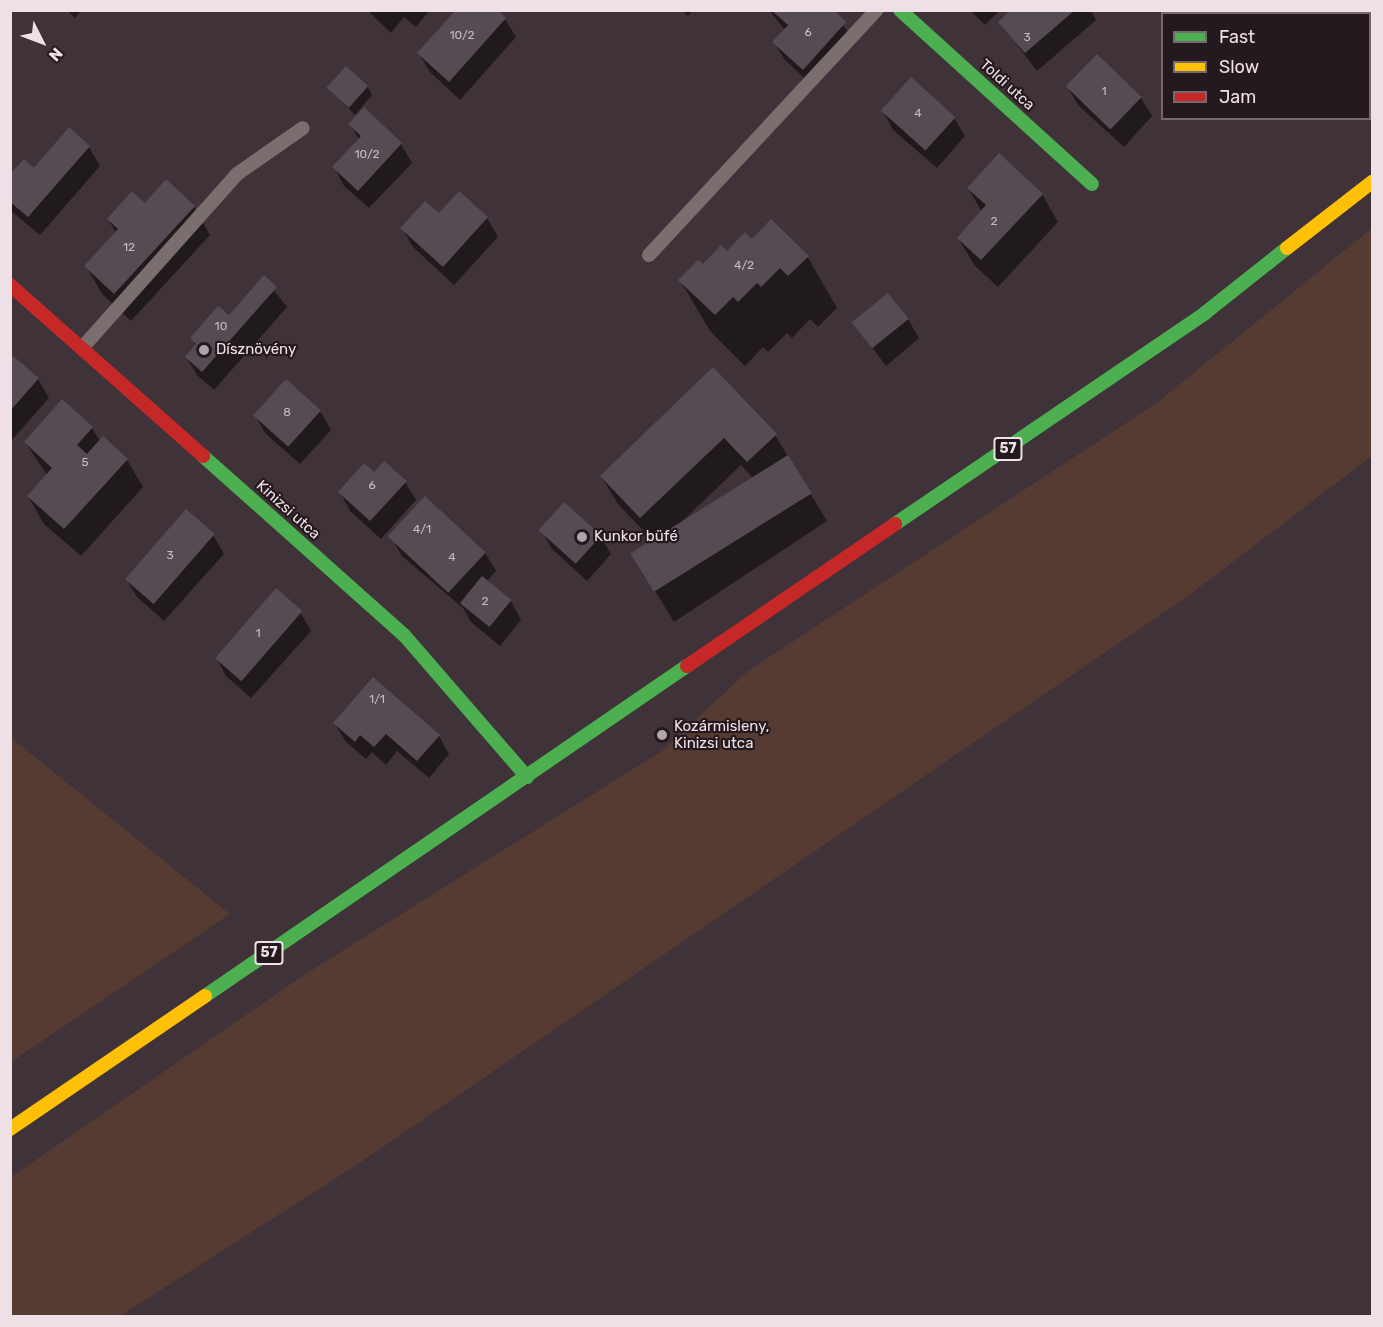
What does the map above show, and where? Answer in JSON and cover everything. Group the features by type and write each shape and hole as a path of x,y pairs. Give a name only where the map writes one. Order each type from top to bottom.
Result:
{"main road":[{"name":"Toldi utca","path":"900,10 1092,184"},
{"name":"57","path":"10,1129 1205,313 1372,182"},
{"name":"Kinizsi utca","path":"10,285 404,635 497,738 527,777"}],"lane":[{"path":"649,255 877,10"},
{"path":"82,348 237,174 303,128"}],"shaded area":[{"path":"1372,228 1372,456 1192,593 358,1164 120,1316 11,1316 11,1177 304,975 662,751 748,671 1158,402"},
{"path":"10,737 230,914 11,1062 10,1062"}],"building":[{"path":"456,10 498,10 506,18 449,82 417,53"},
{"path":"771,10 834,10 846,22 803,70 772,42 788,25"},
{"path":"1011,10 1075,10 1025,53 998,22"},
{"path":"1097,54 1142,97 1110,129 1066,86"},
{"path":"346,66 368,86 349,108 327,88"},
{"path":"911,77 956,117 925,151 881,110"},
{"path":"364,107 402,143 358,191 332,167 361,136 348,124"},
{"path":"69,127 90,146 28,217 10,202 10,174 24,159 34,168"},
{"path":"999,153 1043,194 981,260 957,238 986,205 967,188"},
{"path":"166,179 195,206 114,294 84,266 118,229 107,219 132,191 145,203"},
{"path":"459,191 488,217 443,267 400,228 425,201 439,213"},
{"path":"771,219 809,256 788,276 780,268 761,287 757,283 738,302 733,297 715,315 678,280 698,260 703,264 721,245 727,251 745,232 752,239"},
{"path":"264,275 277,287 202,372 185,357 196,344 190,338 218,306 229,315"},
{"path":"888,293 909,319 872,348 851,323"},
{"path":"13,356 39,378 10,411 10,359"},
{"path":"713,367 777,434 747,462 724,438 640,518 600,476"},
{"path":"286,379 321,410 288,447 253,415"},
{"path":"62,399 93,427 77,445 87,454 103,436 128,459 64,529 27,496 52,468 24,442"},
{"path":"788,455 812,493 654,592 630,554"},
{"path":"384,461 407,481 370,521 338,492 364,463 374,472"},
{"path":"425,496 486,553 448,593 387,536"},
{"path":"564,502 601,535 576,564 539,530"},
{"path":"186,509 215,534 154,604 125,579"},
{"path":"482,576 512,600 490,627 460,603"},
{"path":"276,588 302,611 241,681 215,658"},
{"path":"373,677 440,735 417,761 386,734 374,747 360,735 355,742 333,723"}],"traffic: fast":[{"path":"900,10 1092,184"},
{"path":"895,524 1205,313 1287,248"},
{"path":"203,456 404,635 527,777"},
{"path":"205,996 687,666"}],"traffic: slow":[{"path":"1287,248 1372,182"},
{"path":"10,1129 205,996"}],"traffic: jam":[{"path":"10,285 203,456"},
{"path":"687,666 895,524"}],"place":[{"name":"Dísznövény","path":"204,350"},
{"name":"Kunkor büfé","path":"582,537"},
{"name":"Kozármisleny, Kinizsi utca","path":"662,735"}]}
